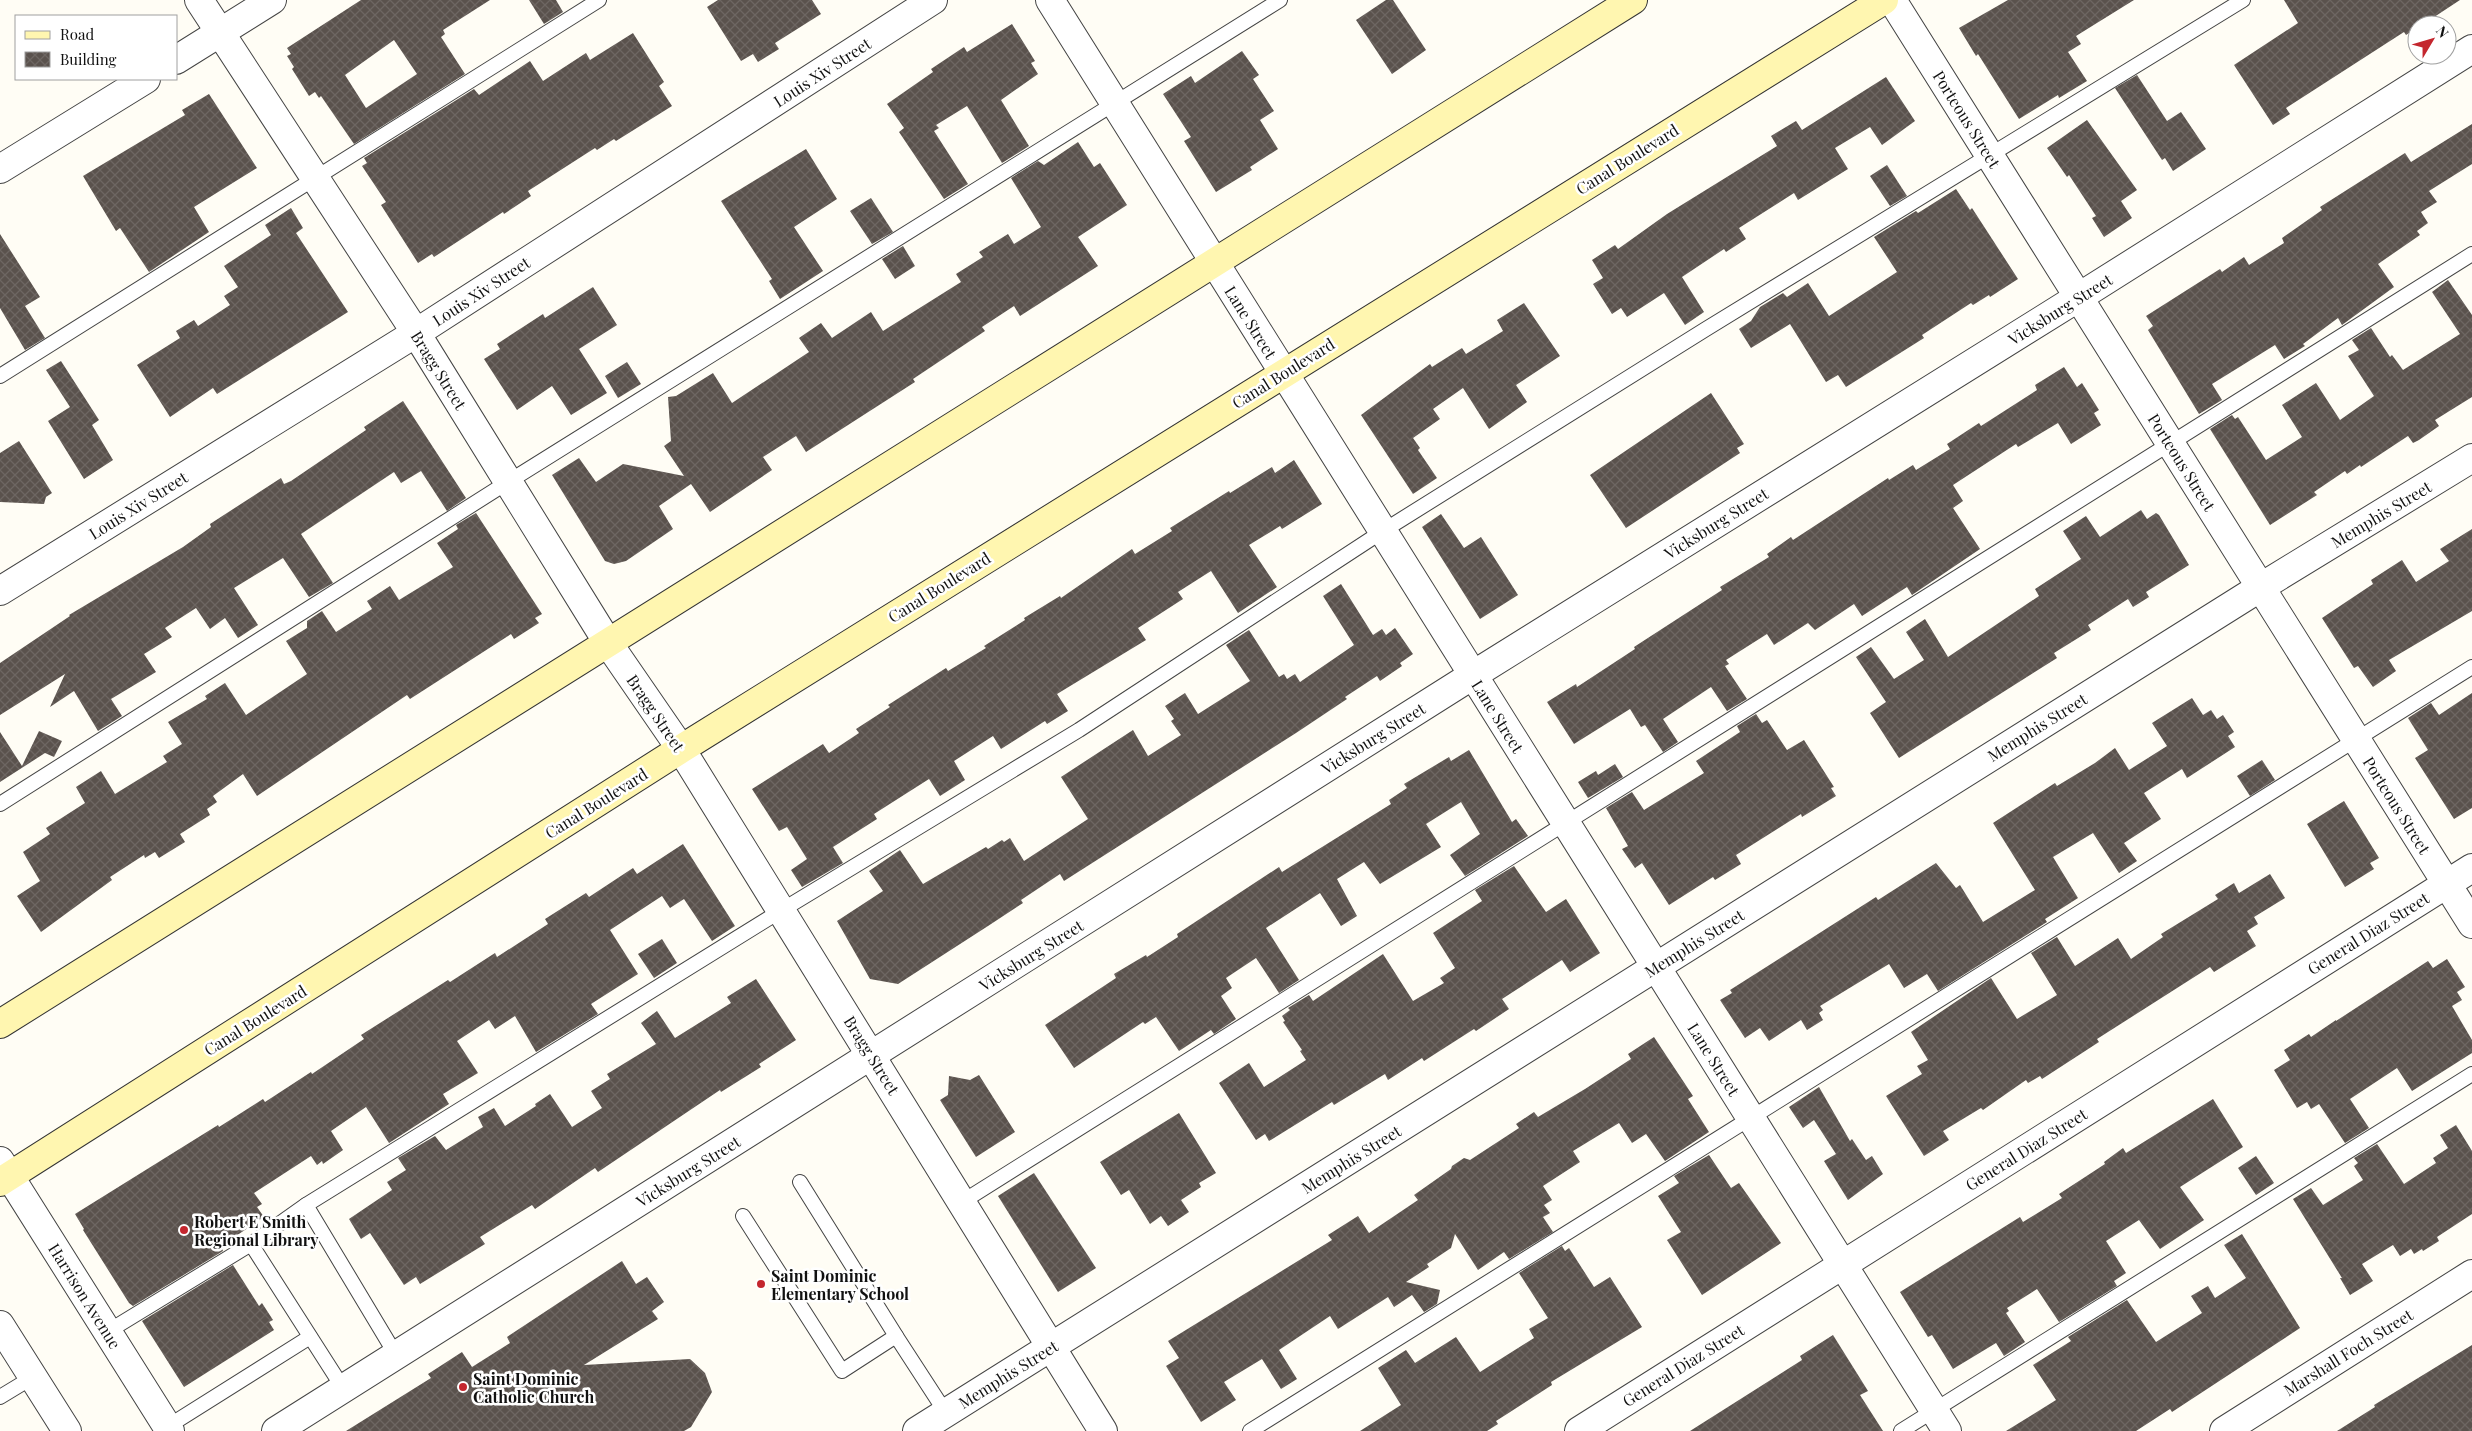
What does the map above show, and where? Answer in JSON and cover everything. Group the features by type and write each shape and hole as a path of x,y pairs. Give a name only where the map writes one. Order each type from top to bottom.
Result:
{"main road":[{"path":"0,1024 1633,0"},
{"name":"Canal Boulevard","path":"3,1173 1283,372 1884,0"}],"street":[{"name":"Bragg Street","path":"199,0 416,332 608,643 681,749 1103,1431"},
{"path":"178,59 272,0"},
{"name":"Louis Xiv Street","path":"0,591 416,332 934,0"},
{"name":"Lane Street","path":"1050,0 1941,1420"},
{"name":"Porteous Street","path":"1892,0 2472,924"},
{"name":"Vicksburg Street","path":"276,1431 1473,675 2079,297 2472,48"},
{"path":"0,169 144,80"},
{"name":"Memphis Street","path":"917,1431 2260,587 2472,458"},
{"name":"General Diaz Street","path":"1580,1431 2472,868"},
{"name":"Harrison Avenue","path":"3,1173 168,1429"},
{"name":"Marshall Foch Street","path":"2224,1431 2472,1274"},
{"path":"0,1325 67,1431"}],"lane":[{"path":"0,376 599,0"},
{"path":"0,804 508,482 1280,0"},
{"path":"107,1332 251,1244 306,1205 782,910 1079,730 1383,531 1989,155 2243,0"},
{"path":"962,1202 2472,254"},
{"path":"1250,1431 2472,667"},
{"path":"1901,1431 1941,1420 2472,1074"},
{"path":"800,1182 946,1413"},
{"path":"306,1205 396,1355"},
{"path":"743,1216 842,1371 896,1336"},
{"path":"251,1244 343,1388"},
{"path":"168,1429 310,1337"},
{"path":"0,1397 33,1376"}],"building":[{"path":"361,0 490,0 443,30 445,34 441,37 465,74 354,144 321,96 319,98 315,92 309,96 292,69 294,67 287,56 291,54 287,48","holes":["394,40 417,74 366,108 345,75"]},
{"path":"529,0 556,0 563,12 544,24"},
{"path":"718,0 812,0 821,14 775,43 779,49 758,62 753,54 741,61 707,7"},
{"path":"1386,0 1393,0 1426,50 1392,74 1356,20"},
{"path":"2008,0 2134,0 2076,36 2081,44 2068,52 2087,81 2059,98 2058,95 2019,119 1978,54 1976,56 1959,28"},
{"path":"2284,0 2460,0 2437,15 2407,15 2407,34 2404,32 2286,108 2290,114 2273,125 2234,65 2298,23"},
{"path":"1012,24 1035,61 1031,63 1038,74 1001,100 1029,146 1002,163 967,106 936,125 939,128 934,131 968,184 944,199 899,132 904,128 887,104 933,72 931,69 964,47 967,52"},
{"path":"633,33 664,82 659,86 672,106 616,141 614,139 597,150 595,148 528,191 531,196 504,214 503,212 434,257 432,254 418,263 381,205 386,202 362,166 367,163 364,158 474,89 479,95 530,61 543,81 586,53 590,60"},
{"path":"1242,51 1259,75 1253,79 1274,111 1260,120 1278,149 1250,167 1252,170 1216,192 1184,141 1191,137 1163,94 1191,76 1195,83"},
{"path":"2137,75 2167,121 2181,112 2206,149 2173,171 2165,158 2162,160 2115,88"},
{"path":"1886,77 1915,121 1882,145 1870,127 1835,148 1848,169 1798,200 1794,193 1739,228 1746,239 1726,252 1724,249 1682,277 1704,312 1685,325 1664,293 1627,317 1621,308 1612,314 1593,284 1603,278 1592,260 1615,245 1618,249 1667,214 1777,146 1771,136 1796,121 1802,130"},
{"path":"209,94 257,168 194,207 209,232 149,272 120,228 116,231 83,176 185,115 182,110"},
{"path":"2087,120 2137,190 2121,201 2132,218 2104,237 2092,218 2096,216 2069,175 2067,177 2047,148"},
{"path":"2472,124 2472,164 2429,191 2437,202 2421,212 2428,223 2417,231 2420,235 2378,264 2394,287 2342,325 2338,318 2303,344 2305,346 2284,359 2275,345 2212,384 2222,400 2199,414 2148,330 2153,326 2146,316 2220,269 2222,272 2244,257 2249,265 2284,243 2282,238 2322,210 2320,207 2405,153 2411,162"},
{"path":"1078,142 1094,167 1100,163 1127,205 1078,237 1098,266 1020,316 1014,306 982,327 985,331 913,379 915,382 806,452 796,436 763,457 772,470 710,512 691,484 659,506 673,529 626,561 614,564 605,561 552,475 579,458 596,482 623,464 684,476 664,446 671,441 668,397 676,396 713,373 732,403 809,352 799,338 821,323 832,338 871,312 883,331 961,282 956,274 983,257 979,252 1008,234 1014,244 1041,227 1011,178 1038,161 1044,165"},
{"path":"806,149 837,199 794,227 823,271 780,299 769,281 772,279 721,201"},
{"path":"1887,165 1907,196 1890,206 1870,176"},
{"path":"1956,189 1970,210 1972,208 2018,279 1990,297 1989,295 1973,305 1971,303 1922,335 1924,338 1846,387 1838,375 1826,382 1790,324 1751,348 1739,329 1751,321 1760,307 1783,293 1787,297 1808,283 1829,316 1897,272 1874,237 1916,211 1918,213"},
{"path":"871,198 893,232 872,244 850,211"},
{"path":"291,208 303,228 296,233 348,312 217,394 213,388 170,417 137,365 180,338 176,331 194,320 198,326 230,305 224,296 238,287 224,266 271,235 265,225"},
{"path":"0,234 40,297 25,306 45,338 25,350 0,308"},
{"path":"903,246 915,266 895,279 882,259"},
{"path":"2448,280 2472,315 2472,397 2435,420 2439,426 2419,440 2413,443 2408,436 2361,467 2360,465 2347,474 2345,471 2314,492 2317,495 2270,525 2210,429 2232,415 2235,419 2238,417 2266,460 2302,437 2282,405 2316,383 2340,420 2374,396 2348,356 2359,350 2352,340 2371,328 2390,357 2392,355 2403,370 2460,334 2432,292"},
{"path":"593,287 617,325 579,349 607,393 571,415 552,386 517,410 484,359 500,349 497,344 543,314 545,318"},
{"path":"1524,303 1560,356 1516,385 1527,402 1489,429 1463,388 1433,409 1440,419 1413,438 1420,448 1418,450 1437,478 1413,494 1361,415 1430,364 1432,367 1462,348 1466,354 1503,331 1497,320"},
{"path":"61,361 99,420 92,425 113,460 84,479 48,421 70,407 46,370"},
{"path":"627,362 641,384 618,398 605,376"},
{"path":"2064,367 2077,387 2082,383 2099,410 2094,413 2101,425 2071,444 2058,423 2018,447 2016,444 1953,485 1963,501 1953,508 1980,549 1912,595 1907,587 1862,616 1854,604 1815,630 1808,623 1774,645 1767,634 1726,660 1729,664 1725,666 1747,699 1727,711 1711,687 1663,719 1678,742 1663,752 1645,725 1641,727 1630,709 1574,744 1547,702 1576,684 1577,687 1635,649 1634,647 1722,590 1720,587 1769,557 1767,554 1791,537 1793,540 1888,478 1889,480 1913,465 1916,470 1950,449 1947,444 1979,423 1981,426 2037,390 2035,385"},
{"path":"1711,393 1744,444 1737,448 1740,453 1626,528 1590,475"},
{"path":"403,401 466,498 447,511 421,471 401,483 394,472 301,534 333,583 309,597 283,558 234,588 258,625 238,638 225,618 210,629 196,608 165,628 172,637 144,654 156,672 111,699 122,716 98,731 74,691 50,707 65,674 0,715 0,663 69,615 183,547 211,527 210,524 281,478 284,484 291,481 366,430 364,427"},
{"path":"19,441 52,493 46,497 44,504 0,502 0,453"},
{"path":"1294,460 1322,504 1282,529 1280,526 1249,545 1277,587 1238,613 1211,571 1178,592 1183,599 1138,628 1146,640 1057,694 1068,711 1047,724 1045,721 1001,749 993,736 954,761 965,780 940,796 929,779 874,814 877,819 833,847 843,863 802,887 791,870 807,859 787,827 779,831 752,789 823,744 829,753 859,733 856,729 890,707 888,705 946,668 948,671 986,648 984,646 1025,620 1024,618 1060,596 1061,598 1132,549 1135,554 1172,531 1170,528 1229,491 1230,493 1272,467 1275,473"},
{"path":"2141,510 2147,519 2156,513 2159,515 2189,565 2146,592 2149,597 2133,607 2128,599 2088,625 2091,630 2054,653 2057,658 1899,758 1870,713 1886,702 1856,657 1871,647 1894,679 1924,660 1906,632 1925,619 1948,657 2039,596 2035,589 2081,559 2063,531 2086,516 2100,537"},
{"path":"476,513 542,614 535,618 539,623 514,639 511,634 410,699 407,695 257,796 243,774 213,796 217,802 207,809 210,815 180,834 185,842 159,858 155,852 145,858 144,855 110,877 112,880 41,932 17,896 40,881 23,852 50,834 46,828 85,803 76,787 101,771 115,794 167,762 163,756 182,744 168,722 207,699 205,696 225,683 246,715 307,674 286,641 307,628 307,621 322,611 336,632 372,609 367,601 390,586 399,600 453,567 437,543 458,529 456,525"},
{"path":"1441,514 1464,548 1481,537 1518,595 1480,619 1422,527"},
{"path":"2472,529 2472,611 2389,660 2396,671 2373,687 2358,666 2354,668 2322,618 2373,584 2371,580 2402,560 2416,582 2449,561 2440,549"},
{"path":"1341,584 1373,635 1382,629 1386,635 1395,628 1413,654 1400,663 1402,666 1380,681 1377,676 1345,697 1347,699 1296,733 1064,881 1060,874 1021,900 1023,903 898,984 870,979 837,921 883,891 869,871 900,850 923,884 986,847 988,849 1002,840 1004,842 1010,838 1024,861 1088,819 1061,777 1133,730 1148,756 1181,735 1171,721 1174,719 1165,706 1185,693 1198,714 1250,681 1226,645 1249,630 1279,677 1284,674 1287,679 1295,674 1300,682 1354,645 1323,596"},
{"path":"2472,693 2472,808 2454,819 2415,758 2428,750 2408,718 2431,703 2439,715"},
{"path":"2192,698 2203,715 2211,710 2217,719 2223,715 2234,732 2228,736 2235,747 2187,778 2182,769 2144,793 2161,819 2124,843 2137,861 2119,873 2093,833 2053,857 2078,898 2045,919 2047,922 1938,991 1927,974 1904,988 1889,964 1820,1006 1823,1010 1819,1013 1823,1020 1807,1030 1801,1020 1769,1041 1760,1028 1745,1038 1720,1000 1732,993 1730,990 1876,897 1878,900 1936,863 1956,888 1960,885 1983,922 2035,890 1993,823 2055,783 2057,786 2095,763 2115,748 2129,770 2167,746 2152,723"},
{"path":"1756,714 1762,723 1767,720 1787,750 1804,740 1834,787 1831,788 1836,796 1802,817 1801,814 1736,855 1741,864 1715,880 1713,877 1669,905 1642,863 1635,868 1622,849 1628,846 1606,808 1632,792 1644,810 1704,773 1696,761 1740,732 1737,726"},
{"path":"39,731 62,741 54,757 45,753 0,782 0,732 22,766"},
{"path":"1469,750 1512,822 1516,819 1528,836 1465,876 1450,855 1480,834 1461,802 1426,824 1441,847 1380,884 1364,862 1337,879 1357,916 1341,926 1320,893 1266,928 1299,980 1279,993 1256,958 1226,978 1232,988 1221,996 1236,1019 1214,1034 1211,1030 1179,1051 1156,1017 1145,1024 1143,1022 1074,1068 1045,1025 1116,978 1114,974 1146,955 1147,957 1178,937 1177,934 1279,867 1282,872 1391,804 1389,800 1407,788 1404,784 1449,757 1451,761"},
{"path":"2262,760 2275,780 2250,796 2237,776"},
{"path":"1615,764 1623,777 1588,798 1578,782 1596,771 1598,775"},
{"path":"2344,801 2379,858 2370,863 2374,869 2345,887 2307,824"},
{"path":"683,844 735,926 712,941 684,899 670,908 662,896 610,930 638,974 591,1004 598,1014 536,1052 515,1016 495,1029 489,1020 457,1041 478,1073 443,1094 449,1104 389,1143 366,1107 331,1131 343,1150 323,1164 322,1161 317,1165 311,1156 254,1193 262,1204 257,1207 264,1217 221,1246 223,1251 133,1306 129,1303 75,1214 218,1125 219,1127 263,1099 265,1102 311,1072 312,1074 364,1039 361,1035 448,980 450,982 495,953 497,957 548,924 545,919 586,893 589,897 633,868 637,874"},
{"path":"1514,866 1546,912 1566,899 1600,953 1570,972 1562,960 1502,999 1509,1009 1476,1031 1474,1029 1424,1061 1422,1058 1388,1080 1385,1074 1334,1105 1332,1102 1269,1141 1265,1134 1256,1140 1219,1083 1249,1063 1264,1087 1306,1060 1300,1051 1302,1050 1283,1022 1285,1021 1282,1016 1290,1010 1288,1008 1309,995 1313,1001 1383,954 1413,1001 1444,983 1440,978 1455,968 1433,933 1482,901 1475,890"},
{"path":"2270,874 2285,898 2254,917 2258,924 2247,931 2256,946 2214,972 2210,967 2097,1039 2099,1042 2042,1079 2040,1076 2028,1083 2026,1080 1983,1110 1981,1108 1943,1131 1949,1140 1924,1156 1886,1096 1922,1074 1917,1066 1928,1060 1911,1032 1991,978 2017,1019 2057,995 2031,953 2057,937 2075,966 2118,938 2131,959 2163,937 2161,934 2218,899 2215,895 2234,883 2239,893"},
{"path":"662,939 677,963 654,978 638,954"},
{"path":"2447,959 2465,987 2457,992 2462,1000 2452,1006 2472,1040 2472,1053 2412,1091 2397,1068 2350,1099 2369,1128 2345,1143 2319,1104 2311,1109 2307,1102 2297,1108 2274,1070 2290,1060 2284,1050 2309,1034 2311,1037 2428,961 2433,968"},
{"path":"756,979 796,1040 759,1064 761,1067 721,1092 720,1090 598,1172 595,1168 535,1209 532,1205 480,1237 485,1244 420,1284 416,1277 404,1285 370,1233 361,1239 349,1219 392,1190 387,1182 406,1170 398,1158 435,1136 446,1150 483,1127 478,1117 494,1108 505,1126 536,1106 535,1104 550,1094 572,1127 602,1108 591,1091 610,1079 607,1074 656,1044 641,1023 657,1011 675,1038 731,1003 727,997"},
{"path":"1654,1037 1693,1096 1688,1099 1709,1132 1665,1161 1646,1134 1632,1143 1619,1123 1573,1151 1580,1162 1543,1186 1552,1200 1544,1205 1550,1213 1543,1217 1553,1232 1509,1259 1504,1252 1478,1270 1455,1234 1451,1248 1427,1264 1429,1267 1406,1282 1440,1290 1437,1304 1424,1312 1412,1295 1394,1307 1388,1297 1338,1329 1330,1316 1279,1350 1297,1379 1281,1389 1262,1359 1224,1382 1236,1400 1201,1422 1166,1366 1179,1358 1168,1341 1332,1240 1328,1235 1358,1216 1369,1233 1418,1200 1414,1195 1451,1169 1452,1166 1464,1158 1470,1160 1519,1128 1516,1124 1534,1112 1538,1117 1585,1089 1631,1059 1628,1054"},
{"path":"979,1075 1015,1132 976,1157 940,1100 948,1095 949,1076 970,1080"},
{"path":"1819,1087 1850,1141 1852,1139 1866,1160 1872,1156 1883,1174 1848,1200 1824,1161 1836,1154 1814,1120 1803,1128 1789,1107"},
{"path":"2213,1099 2243,1147 2180,1187 2204,1220 2160,1249 2139,1220 2106,1241 2126,1273 2114,1281 2117,1286 2059,1322 2037,1289 2007,1308 2009,1311 2006,1313 2025,1342 2004,1356 1996,1343 1953,1369 1932,1335 1928,1337 1900,1292 2020,1217 2023,1222 2062,1198 2059,1194 2105,1164 2104,1162 2123,1148 2126,1153"},
{"path":"1179,1113 1216,1173 1199,1183 1201,1187 1181,1200 1189,1212 1168,1226 1161,1216 1150,1224 1129,1190 1121,1195 1100,1162"},
{"path":"2456,1125 2472,1151 2472,1214 2437,1237 2439,1241 2423,1251 2422,1249 2414,1254 2411,1249 2400,1256 2393,1245 2362,1264 2373,1281 2350,1295 2340,1278 2342,1278 2293,1199 2311,1188 2323,1205 2363,1180 2354,1166 2358,1163 2354,1158 2377,1144 2404,1184 2436,1163 2433,1158 2448,1148 2440,1135"},
{"path":"1709,1155 1731,1188 1739,1183 1781,1243 1702,1295 1667,1240 1681,1232 1658,1196 1679,1183 1674,1176"},
{"path":"2256,1156 2274,1183 2256,1195 2238,1168"},
{"path":"1034,1173 1096,1268 1058,1292 998,1196"},
{"path":"2242,1234 2300,1328 2172,1412 2170,1409 2136,1431 2006,1431 2056,1400 2033,1365 2071,1341 2068,1337 2127,1300 2156,1342 2202,1313 2191,1296 2208,1286 2215,1298 2246,1278 2224,1245"},
{"path":"1562,1246 1565,1251 1569,1248 1594,1287 1610,1277 1642,1327 1551,1382 1552,1385 1496,1421 1498,1424 1487,1431 1360,1431 1401,1405 1378,1368 1406,1350 1415,1363 1456,1337 1480,1372 1534,1338 1529,1329 1548,1318 1519,1273"},
{"path":"622,1261 636,1284 647,1277 664,1302 652,1311 658,1319 584,1365 690,1359 705,1373 712,1392 691,1427 684,1431 346,1431 431,1378 428,1374 462,1352 472,1367 510,1343 507,1337"},
{"path":"233,1265 259,1306 262,1303 273,1320 269,1322 274,1330 184,1387 142,1321"},
{"path":"1833,1335 1868,1391 1860,1395 1883,1431 1690,1431 1802,1360 1800,1356"},
{"path":"2472,1345 2472,1431 2337,1431 2375,1407 2374,1405"}],"place":[{"name":"Robert E Smith Regional Library","path":"184,1230"},
{"name":"Saint Dominic Elementary School","path":"761,1284"},
{"name":"Saint Dominic Catholic Church","path":"463,1387"}]}
